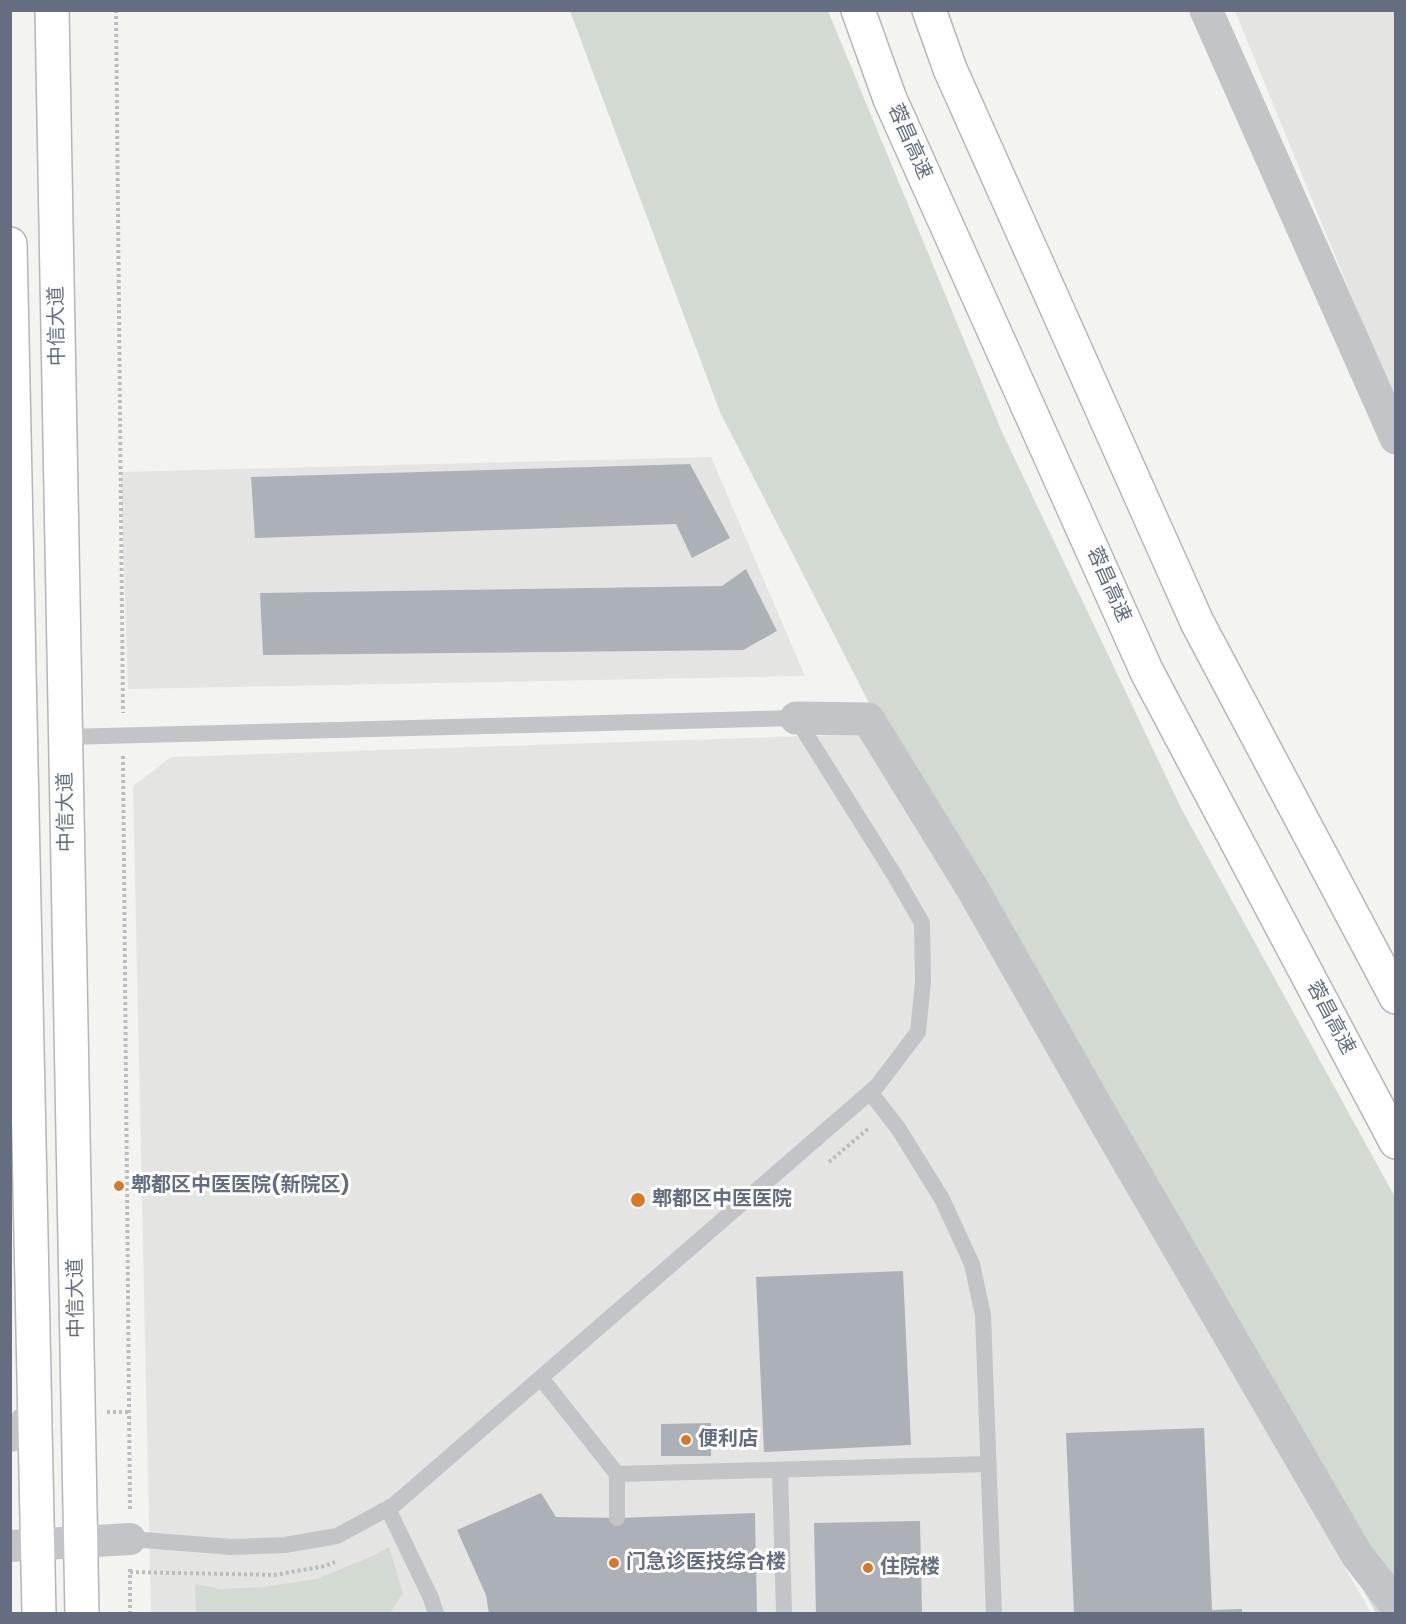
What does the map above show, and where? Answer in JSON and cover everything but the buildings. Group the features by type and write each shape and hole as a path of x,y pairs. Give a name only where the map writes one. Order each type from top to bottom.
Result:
{"main road":[{"name":"中信大道","path":"52,10 82,1614"},
{"name":"蓉昌高速","path":"858,10 890,99 1147,672 1395,1142"},
{"path":"929,10 951,69 1197,622 1395,997"},
{"path":"10,244 35,1414 24,1545 39,1614"}],"street":[{"path":"1206,10 1395,438"},
{"path":"796,717 868,719 972,888 1357,1555 1395,1605"},
{"path":"10,1436 35,1414"},
{"path":"24,1545 130,1539"}],"lane":[{"path":"66,737 796,717 922,923 923,982 918,1032 877,1086 394,1506 337,1536 285,1545 232,1547 130,1539"},
{"path":"870,1092 898,1128 942,1199 972,1264 983,1315 994,1614"},
{"path":"541,1378 617,1474 617,1518"},
{"path":"617,1474 989,1464"},
{"path":"780,1470 784,1614"},
{"path":"388,1509 431,1598 436,1614"}],"path":[{"path":"117,10 130,1614"}],"shaded area":[{"path":"570,11 828,11 1002,432 1181,808 1395,1197 1395,1613 1376,1613 948,857 720,412"},
{"path":"1235,11 1395,11 1395,402"},
{"path":"711,457 805,676 128,689 121,472"},
{"name":"郫都区中医医院","path":"868,734 1371,1613 151,1613 133,786 171,757"},
{"path":"389,1547 403,1593 390,1613 196,1613 195,1584 221,1589 263,1587 317,1579"}],"place":[{"name":"郫都区中医医院(新院区)","path":"119,1186"},
{"name":"郫都区中医医院","path":"638,1200"},
{"name":"便利店","path":"686,1440"},
{"name":"门急诊医技综合楼","path":"614,1563"},
{"name":"住院楼","path":"868,1568"}]}
